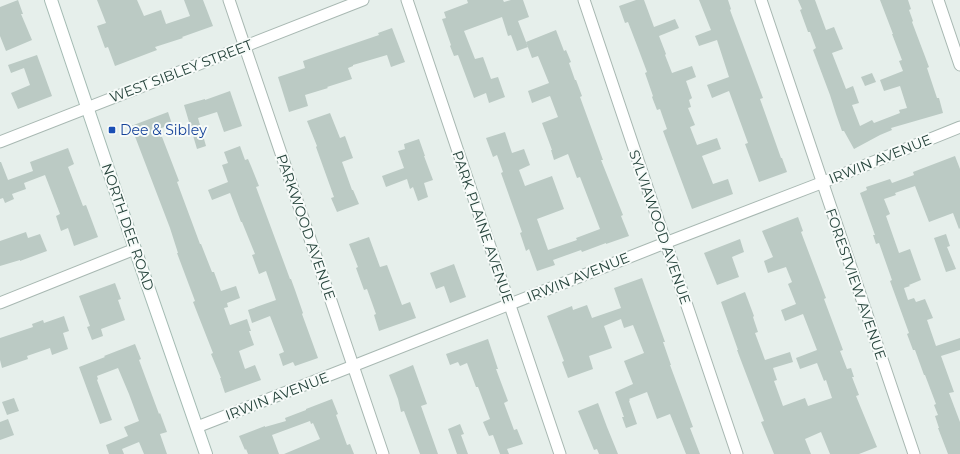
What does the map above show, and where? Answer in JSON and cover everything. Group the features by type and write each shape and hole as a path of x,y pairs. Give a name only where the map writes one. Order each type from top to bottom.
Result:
{"main road":[{"name":"NORTH DEE ROAD","path":"51,0 206,454"}],"street":[{"name":"PARKWOOD AVENUE","path":"229,0 383,454"},
{"name":"WEST SIBLEY STREET","path":"0,142 363,0"},
{"name":"PARK PLAINE AVENUE","path":"406,0 560,454"},
{"name":"SYLVIAWOOD AVENUE","path":"584,0 737,454"},
{"name":"FORESTVIEW AVENUE","path":"761,0 914,454"},
{"path":"938,0 960,66"},
{"name":"IRWIN AVENUE","path":"197,427 665,243 822,183 960,127"},
{"path":"0,303 135,249"}],"building":[{"path":"18,0 23,14 21,14 32,40 6,51 0,36 0,7"},
{"path":"97,0 137,0 144,16 161,10 166,24 190,16 184,0 203,0 213,26 155,47 157,50 115,66 108,47 105,48 97,26 106,23"},
{"path":"467,0 503,0 504,2 511,0 523,0 529,17 518,21 528,47 517,51 511,35 508,36 502,17 464,31 475,59 483,57 491,79 498,77 505,97 489,103 486,93 474,98 458,55 454,56 442,19 446,18 444,12 468,3"},
{"path":"636,0 644,0 654,27 675,19 679,28 659,36 666,54 665,55 672,73 692,66 696,77 686,81 692,98 689,100 691,107 688,108 695,125 690,127 697,145 717,138 721,149 702,156 713,184 728,179 733,194 692,209 663,131 667,129 660,109 657,110 652,97 653,96 645,73 647,72 628,22 625,23 619,6"},
{"path":"699,0 728,0 730,10 763,98 760,99 787,172 759,182 745,144 748,143 729,91 712,98 707,85 729,77 717,40 699,46 695,36 711,30"},
{"path":"798,0 815,0 826,30 834,27 843,49 832,53 846,89 853,86 859,103 852,105 860,126 872,120 874,123 900,113 899,110 907,108 900,86 884,91 880,80 903,71 899,61 902,60 880,0 908,0 911,9 909,10 913,21 912,22 929,67 927,68 937,98 939,98 943,113 891,128 892,130 854,149 844,131 842,131 813,50 816,48 810,32 808,32"},
{"path":"392,28 405,62 391,67 387,55 353,65 348,68 352,79 305,95 308,106 289,112 278,77 305,68 303,61 379,35 378,33"},
{"path":"556,30 564,51 566,50 571,62 569,63 582,96 580,97 603,160 601,160 623,215 621,216 629,236 553,260 555,265 537,271 529,249 526,251 520,233 522,232 501,173 503,172 497,155 493,157 486,138 505,132 512,153 524,149 530,165 519,170 525,186 552,176 564,209 537,219 548,250 577,240 576,238 600,229 580,177 577,178 568,154 554,160 542,123 558,117 550,96 532,103 528,91 549,83 538,56 532,58 526,42"},
{"path":"37,55 52,96 18,109 11,93 30,85 24,68 11,73 8,65"},
{"path":"872,73 876,82 865,86 861,77"},
{"path":"230,91 242,126 224,132 217,112 198,118 206,146 197,149 184,105 205,100"},
{"path":"168,112 172,124 159,129 179,181 177,182 200,244 212,272 214,272 221,291 236,286 240,298 227,303 228,307 224,308 230,325 247,319 254,345 239,351 245,369 255,365 261,380 225,393 221,378 211,354 213,353 193,302 195,301 177,253 170,228 131,126"},
{"path":"330,113 340,138 345,136 353,158 342,162 352,190 359,204 337,212 331,198 334,197 307,121"},
{"path":"419,139 433,180 424,183 428,197 418,201 413,187 410,189 407,179 386,187 382,176 404,168 398,151 405,149 404,144"},
{"path":"240,146 245,160 248,159 259,186 256,187 295,290 318,358 295,366 293,362 283,366 279,354 284,352 270,316 252,323 248,310 276,300 266,271 259,274 252,255 255,254 230,193 212,200 208,190 228,182 222,165 228,163 224,152"},
{"path":"68,148 74,164 68,167 83,206 86,205 98,237 74,246 68,228 61,231 56,216 60,214 45,175 24,183 26,189 12,194 14,199 5,203 3,198 0,199 0,162 8,180 33,171 30,162"},
{"path":"955,156 960,169 959,229 953,213 929,222 915,186 895,193 896,195 884,199 890,214 886,216 899,253 910,249 921,280 904,288 908,300 914,298 916,302 925,299 933,318 927,320 936,346 960,338 960,350 941,356 954,392 949,393 960,422 960,454 948,454 935,416 938,415 934,405 936,404 915,350 913,350 907,334 909,333 890,281 892,280 879,243 876,244 873,235 875,235 860,193 867,190 866,187 890,179 892,183 914,175 913,172"},
{"path":"798,217 803,231 801,232 826,298 824,299 843,350 840,351 847,369 851,368 854,377 852,377 859,395 856,396 877,447 859,454 830,454 821,432 805,439 811,454 774,454 761,422 764,421 737,350 721,302 745,292 758,332 755,333 765,360 790,352 793,362 773,368 777,380 774,381 783,406 805,398 808,406 832,398 826,380 824,381 817,363 800,369 796,358 817,350 803,314 785,321 781,310 796,304 788,284 792,282 786,267 768,273 764,261 773,257 762,231"},
{"path":"26,232 28,238 40,234 47,251 20,261 0,266 0,241"},
{"path":"946,234 950,246 947,247 956,269 946,272 934,238"},
{"path":"369,237 380,267 387,265 402,305 410,302 416,318 379,331 374,315 376,314 367,289 364,290 356,268 358,267 349,244"},
{"path":"740,239 744,252 732,257 739,277 717,285 704,253"},
{"path":"454,264 466,297 450,303 444,286 436,289 430,273"},
{"path":"642,278 665,342 663,342 670,365 693,427 690,428 700,454 686,454 670,414 657,419 647,392 629,399 637,424 626,428 622,417 624,417 615,392 633,384 624,361 644,353 633,325 624,328 621,319 604,326 612,348 589,356 593,369 568,378 562,362 564,361 547,316 572,306 573,310 587,305 592,318 621,308 614,288"},
{"path":"115,283 121,299 118,300 125,320 101,329 103,336 92,340 87,327 90,326 79,296"},
{"path":"64,316 69,331 63,333 68,349 52,355 50,348 27,356 28,359 2,368 0,360 0,338 33,327 32,324 43,320 44,323"},
{"path":"488,339 498,369 496,369 508,401 504,403 514,430 517,429 523,444 507,449 509,454 500,454 493,435 489,436 483,422 490,419 467,363 460,366 458,362 450,365 446,354"},
{"path":"135,344 141,359 139,360 167,432 160,434 167,454 144,454 139,442 122,449 124,454 109,454 106,445 128,436 124,427 139,421 118,368 97,376 97,380 112,420 100,424 79,367"},
{"path":"413,365 427,404 421,406 438,454 420,454 404,411 401,412 389,375"},
{"path":"14,398 19,411 7,415 2,402"},
{"path":"332,399 347,445 350,444 354,454 284,454 320,439 313,423 311,424 310,421 272,435 279,454 248,454 246,449 245,450 239,436 265,426 286,421 285,418"},
{"path":"598,403 618,454 599,454 597,449 594,450 578,411"},
{"path":"8,419 14,435 0,440 0,422"},
{"path":"460,424 464,434 461,435 468,454 457,454 448,429"}],"place":[{"name":"Dee & Sibley","path":"112,130"}]}
